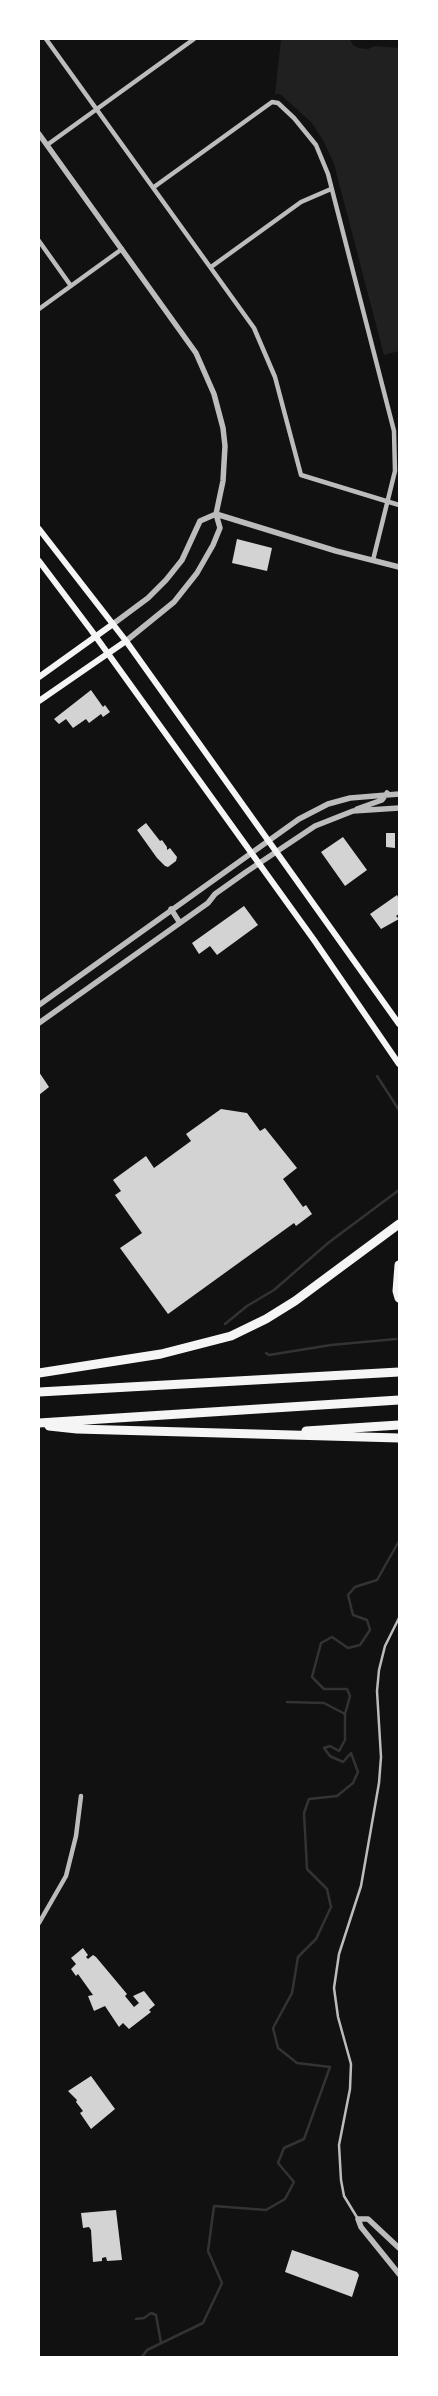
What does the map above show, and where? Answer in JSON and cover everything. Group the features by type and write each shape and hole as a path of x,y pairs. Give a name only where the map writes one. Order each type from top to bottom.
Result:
{"highway":[{"path":"39,1373 161,1354 231,1336 266,1320 295,1301 399,1224"},
{"path":"399,1265 397,1291 399,1298"},
{"path":"39,1392 399,1372"},
{"path":"39,1423 399,1400"},
{"path":"39,1423 77,1428 399,1438"},
{"path":"261,1434 399,1425"}],"main road":[{"path":"39,529 126,641 399,1024"},
{"path":"39,561 96,636 259,863 399,1064"},
{"path":"39,677 113,624"},
{"path":"39,701 126,641"}],"street":[{"path":"46,39 98,108 246,315 262,344 279,392 300,475 399,505"},
{"path":"47,145 194,39"},
{"path":"154,187 272,102 278,103 294,118 316,145 325,164 394,431 395,471 373,560"},
{"path":"39,134 196,353 214,394 225,446 223,481 216,514 220,528 197,573 174,602 126,641"},
{"path":"212,267 301,202 315,194 331,189"},
{"path":"39,240 71,286"},
{"path":"39,309 122,250"},
{"path":"113,624 148,598 166,580 182,560 200,521 216,514 399,567"},
{"path":"39,1023 277,851 315,826 366,804 382,800 387,793"},
{"path":"39,1005 299,819 328,804 350,798 387,793 399,794"},
{"path":"353,811 399,808"},
{"path":"171,909 180,922"},
{"path":"39,1923 66,1876 76,1836 81,1796"},
{"path":"399,2248 368,2219 358,2219 361,2227 399,2274"}],"lane":[{"path":"358,2219 344,2196 341,2180 339,2145 350,2089 351,2064 338,2017 334,1988 339,1954 361,1886 379,1783 381,1757 377,1691 379,1670 385,1646 399,1618"}],"shaded area":[{"path":"281,39 350,39 353,45 358,48 368,49 375,46 399,48 399,351 384,355 334,164 324,142 312,123 280,94 275,94"}],"building":[{"path":"237,539 272,548 267,571 232,563"},
{"path":"91,690 103,707 105,705 110,712 103,717 101,714 89,723 86,719 73,728 66,719 59,724 54,719"},
{"path":"146,823 160,841 162,840 167,850 170,848 177,857 176,861 168,867 157,858 137,830"},
{"path":"386,833 395,833 395,848 386,847"},
{"path":"343,837 367,870 345,886 321,852"},
{"path":"397,895 399,899 399,914 396,916 399,919 381,929 370,914"},
{"path":"244,906 258,925 217,955 210,946 199,954 192,943"},
{"path":"39,1072 49,1087 39,1095"},
{"path":"221,1109 247,1113 260,1131 265,1128 297,1168 283,1179 303,1207 306,1205 312,1214 296,1226 294,1223 168,1314 120,1248 142,1233 115,1195 121,1191 113,1180 146,1156 154,1168 191,1141 186,1134"},
{"path":"83,1948 88,1955 86,1957 88,1959 93,1955 96,1957 127,1994 125,1996 134,2007 139,2003 133,1996 144,1991 155,2005 149,2010 151,2012 129,2029 123,2023 119,2027 105,2006 94,2011 88,1996 93,1995 78,1974 76,1976 71,1969 76,1964 71,1958"},
{"path":"91,2076 115,2109 91,2129 80,2113 83,2111 76,2102 77,2100 68,2091"},
{"path":"116,2210 122,2260 107,2261 106,2257 102,2258 102,2261 93,2262 91,2230 89,2227 83,2228 81,2213"},
{"path":"292,2250 357,2272 359,2275 352,2297 285,2272"}],"waterway":[{"path":"377,1076 399,1110"},
{"path":"225,1324 247,1306 274,1290 328,1243 399,1190"},
{"path":"266,1353 269,1355 331,1345 396,1339"},
{"path":"142,2357 147,2350 203,2323 222,2283 208,2251 214,2206 266,2210 285,2199 294,2182 278,2163 284,2148 304,2139 330,2067 297,2063 278,2048 273,2028 292,1993 298,1957 316,1939 331,1907 327,1889 307,1869 304,1813 309,1799 337,1796 353,1783 358,1772 351,1753 343,1762 330,1756 324,1748 330,1746 339,1751 345,1740 345,1714 350,1696 347,1689 324,1689 312,1677 321,1643 332,1637 348,1648 360,1645 370,1630 367,1620 353,1615 348,1595 355,1587 377,1580 399,1541"},
{"path":"287,1702 324,1703 345,1714"},
{"path":"136,2319 144,2318 151,2313 156,2315 161,2343"}]}
